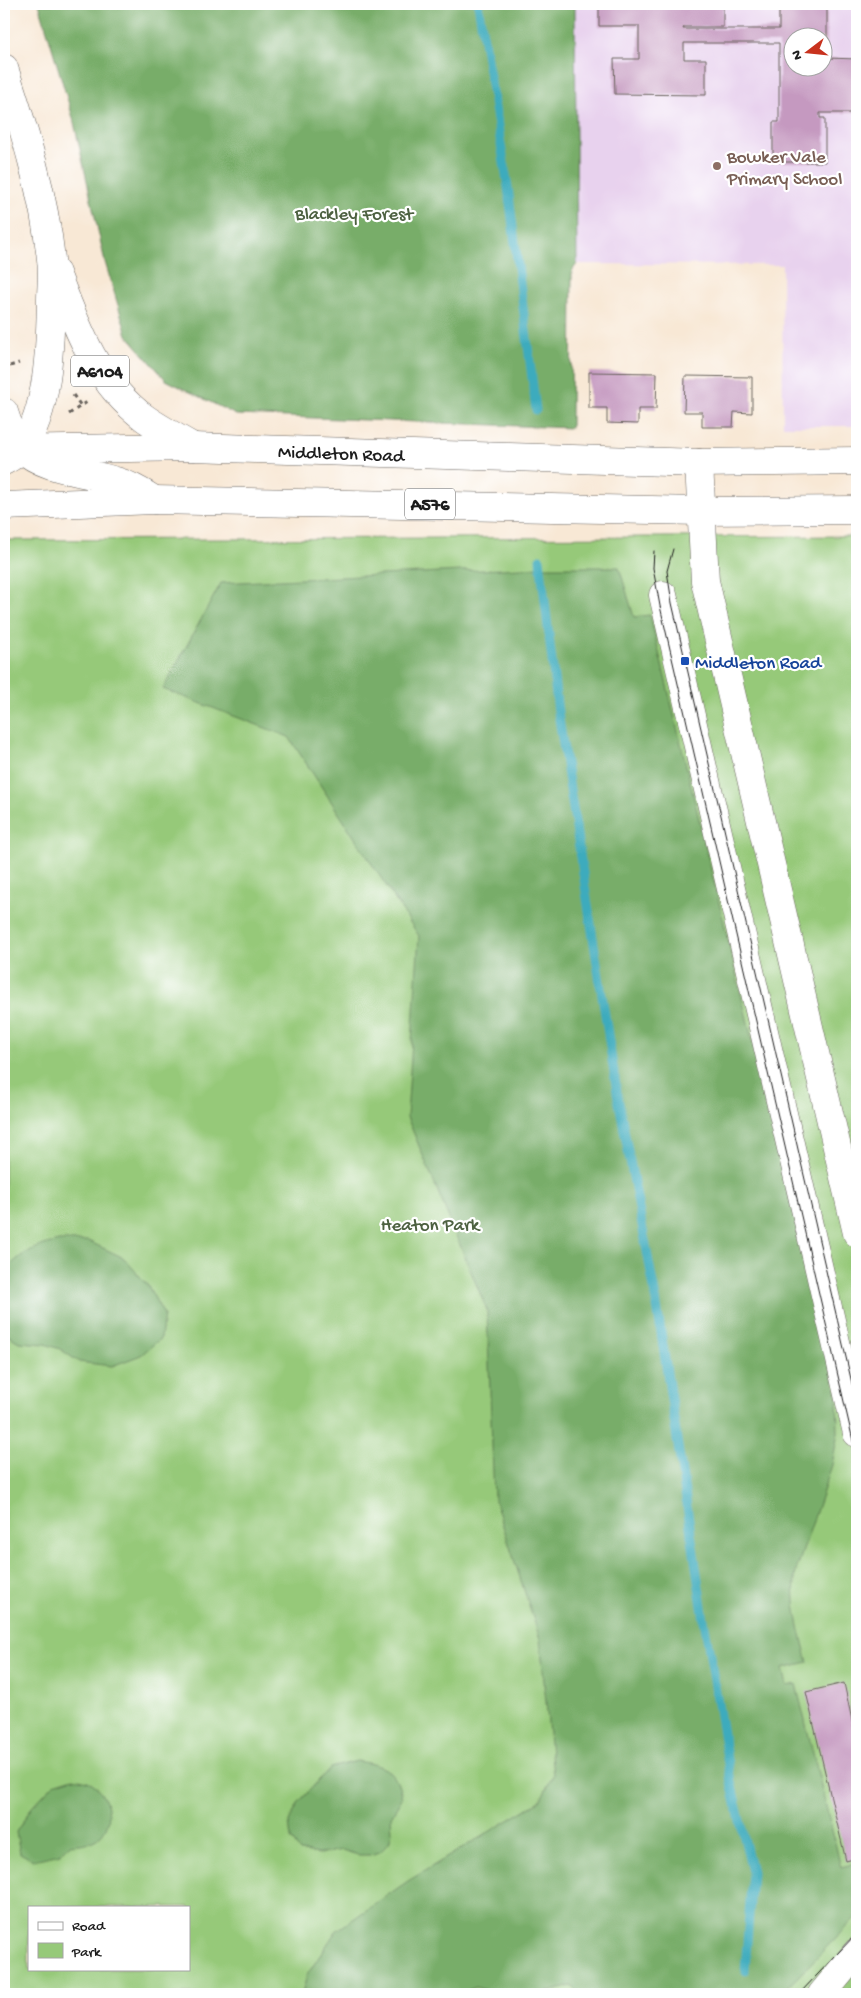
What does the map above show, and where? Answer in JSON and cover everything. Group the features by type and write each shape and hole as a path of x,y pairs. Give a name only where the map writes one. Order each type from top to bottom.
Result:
{"main road":[{"name":"A6104","path":"4,68 20,115 38,189 52,260 77,329 106,379 127,403 146,419 193,447"},
{"name":"A6104","path":"10,453 34,422 46,378 49,357 52,260"},
{"path":"4,412 10,453 118,481 139,490 154,500"},
{"name":"Middleton Road","path":"10,453 193,447 699,464 857,461"},
{"path":"699,464 705,581 857,1233"},
{"name":"A576","path":"4,506 154,500 700,511 857,510"},
{"path":"664,595 857,1433"},
{"path":"822,1994 857,1952"}],"path":[{"path":"67,391 73,395 81,406"},
{"path":"66,424 68,414 88,401"}],"shaded area":[{"name":"Bowker Vale Primary School","path":"575,4 857,4 857,426 783,426 782,265 577,264"}],"green space":[{"name":"Blackley Forest","path":"39,4 575,4 577,264 572,271 571,428 236,415 166,380 127,335 105,262 73,118"},
{"name":"Heaton Park","path":"857,536 857,1994 4,1994 4,540"},
{"path":"541,567 619,567 634,617 650,615 837,1394 838,1432 832,1465 796,1571 795,1606 808,1662 783,1668 787,1686 796,1684 841,1867 857,1863 857,1916 781,1994 583,1994 571,1986 535,1994 500,1993 476,1987 458,1994 302,1994 307,1975 336,1931 408,1881 540,1801 553,1775 540,1639 494,1498 487,1310 407,1117 419,936 289,737 163,689 221,583"},
{"path":"59,1241 88,1241 124,1258 148,1286 164,1315 161,1338 141,1355 112,1366 79,1362 60,1349 45,1344 19,1342 4,1333 4,1272 16,1260 28,1252"},
{"path":"357,1761 388,1770 393,1775 399,1788 402,1798 391,1817 392,1832 389,1843 380,1852 370,1855 358,1855 342,1850 321,1854 300,1852 291,1839 289,1822 299,1802 330,1768"},
{"path":"73,1778 92,1783 103,1795 109,1816 104,1831 93,1841 69,1845 60,1854 33,1860 20,1853 16,1832 32,1807 54,1784"}],"building":[{"path":"599,4 723,4 723,27 684,27 683,29 779,29 779,4 827,4 827,28 784,28 784,78 834,78 834,58 857,59 857,113 820,113 820,118 825,118 825,162 773,162 773,122 779,122 779,43 684,43 684,59 706,59 706,95 615,94 614,59 639,59 639,26 599,26"},
{"path":"589,372 657,373 656,409 638,409 638,424 607,423 607,408 589,408"},
{"path":"685,376 752,377 752,413 734,412 733,427 702,427 702,412 684,412"},
{"path":"844,1683 857,1744 857,1858 846,1861 806,1692"}],"waterway":[{"path":"478,4 508,187 536,410"},
{"path":"540,559 558,712 617,1092 656,1299 704,1620 731,1782 752,1872 745,1971"}],"tram line":[{"path":"673,549 667,571 672,603 857,1405"},
{"path":"654,551 653,568 660,606 857,1458"},
{"path":"799,1994 857,1933"}],"place":[{"name":"Bowker Vale Primary School","path":"717,166"},
{"name":"Middleton Road","path":"685,661"}]}
